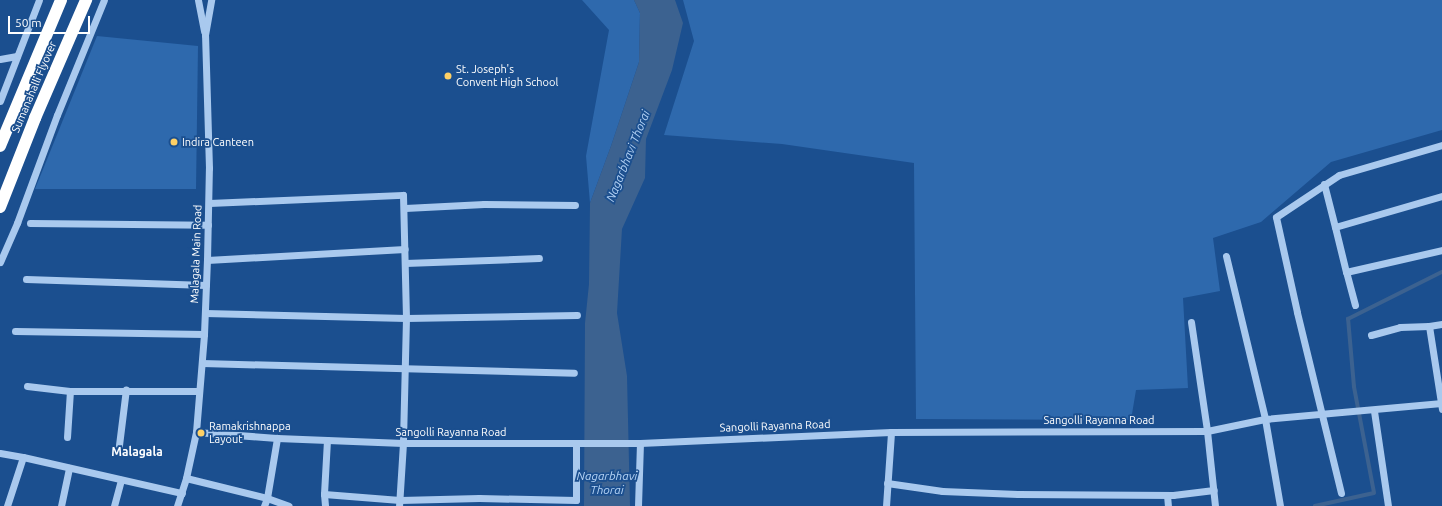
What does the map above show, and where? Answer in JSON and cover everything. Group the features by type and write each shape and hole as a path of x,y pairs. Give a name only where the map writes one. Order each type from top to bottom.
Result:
{"highway":[{"name":"Sumanahalli Flyover","path":"0,146 61,0"},
{"name":"Sumanahalli Flyover","path":"0,207 35,118 86,0"}],"street":[{"path":"0,101 39,0"},
{"path":"0,262 17,223 57,115 104,0"},
{"path":"198,0 205,35"},
{"name":"Malagala Main Road","path":"177,506 186,478 196,432 204,334 209,203 205,35 211,0"},
{"path":"0,59 17,56"},
{"path":"1341,493 1297,312 1276,217 1339,175 1442,145"},
{"path":"1324,184 1355,305"},
{"path":"209,203 403,195 405,208 406,318 403,443 399,503"},
{"path":"1335,227 1442,196"},
{"path":"405,208 484,204 575,205"},
{"path":"30,222 208,225"},
{"path":"208,260 405,249"},
{"path":"1346,272 1442,250"},
{"path":"1226,256 1265,419 1280,506"},
{"path":"405,263 539,258"},
{"path":"26,279 206,285"},
{"path":"205,313 406,318 577,315"},
{"path":"1191,322 1207,431 1215,506"},
{"path":"1371,335 1400,327 1442,324"},
{"path":"1388,506 1374,410 1442,405 1429,326"},
{"path":"15,331 204,334"},
{"path":"202,362 405,370 574,373"},
{"path":"27,386 70,391 126,389 199,390"},
{"path":"119,445 126,389"},
{"path":"67,437 70,391"},
{"name":"Sangolli Rayanna Road","path":"196,432 277,438 403,443 632,443 891,432 1207,431 1265,419 1374,410"},
{"path":"882,506 886,506 891,432"},
{"path":"264,506 267,498 277,438"},
{"path":"324,506 327,440"},
{"path":"638,506 640,442"},
{"path":"324,494 399,503 479,498 576,500 579,443"},
{"path":"0,453 182,493"},
{"path":"7,506 23,457"},
{"path":"61,506 69,468"},
{"path":"186,478 267,498 289,506"},
{"path":"114,506 121,480"},
{"path":"887,483 942,491 1018,494 1167,495 1214,490"},
{"path":"1167,495 1168,506"}],"shaded area":[{"path":"582,0 634,0 640,13 639,62 590,203 586,156 609,30"},
{"path":"683,0 1442,0 1442,130 1331,162 1261,222 1213,238 1220,291 1183,298 1188,388 1136,390 1131,420 916,419 914,163 782,144 664,135 694,41"},
{"path":"97,36 198,46 196,189 35,189"}],"water":[{"name":"Nagarbhavi Thorai","path":"634,0 675,0 683,23 672,70 646,139 645,178 622,229 617,313 627,376 630,506 584,506 585,323 589,284 590,203 639,62 640,13"}],"waterway":[{"path":"1315,506 1374,493 1354,387 1348,319 1442,272"}],"place":[{"name":"St. Joseph's Convent High School","path":"448,76"},
{"name":"Indira Canteen","path":"174,142"},
{"name":"Ramakrishnappa Layout","path":"201,433"}],"district":[{"name":"Malagala","path":"137,452"}]}
